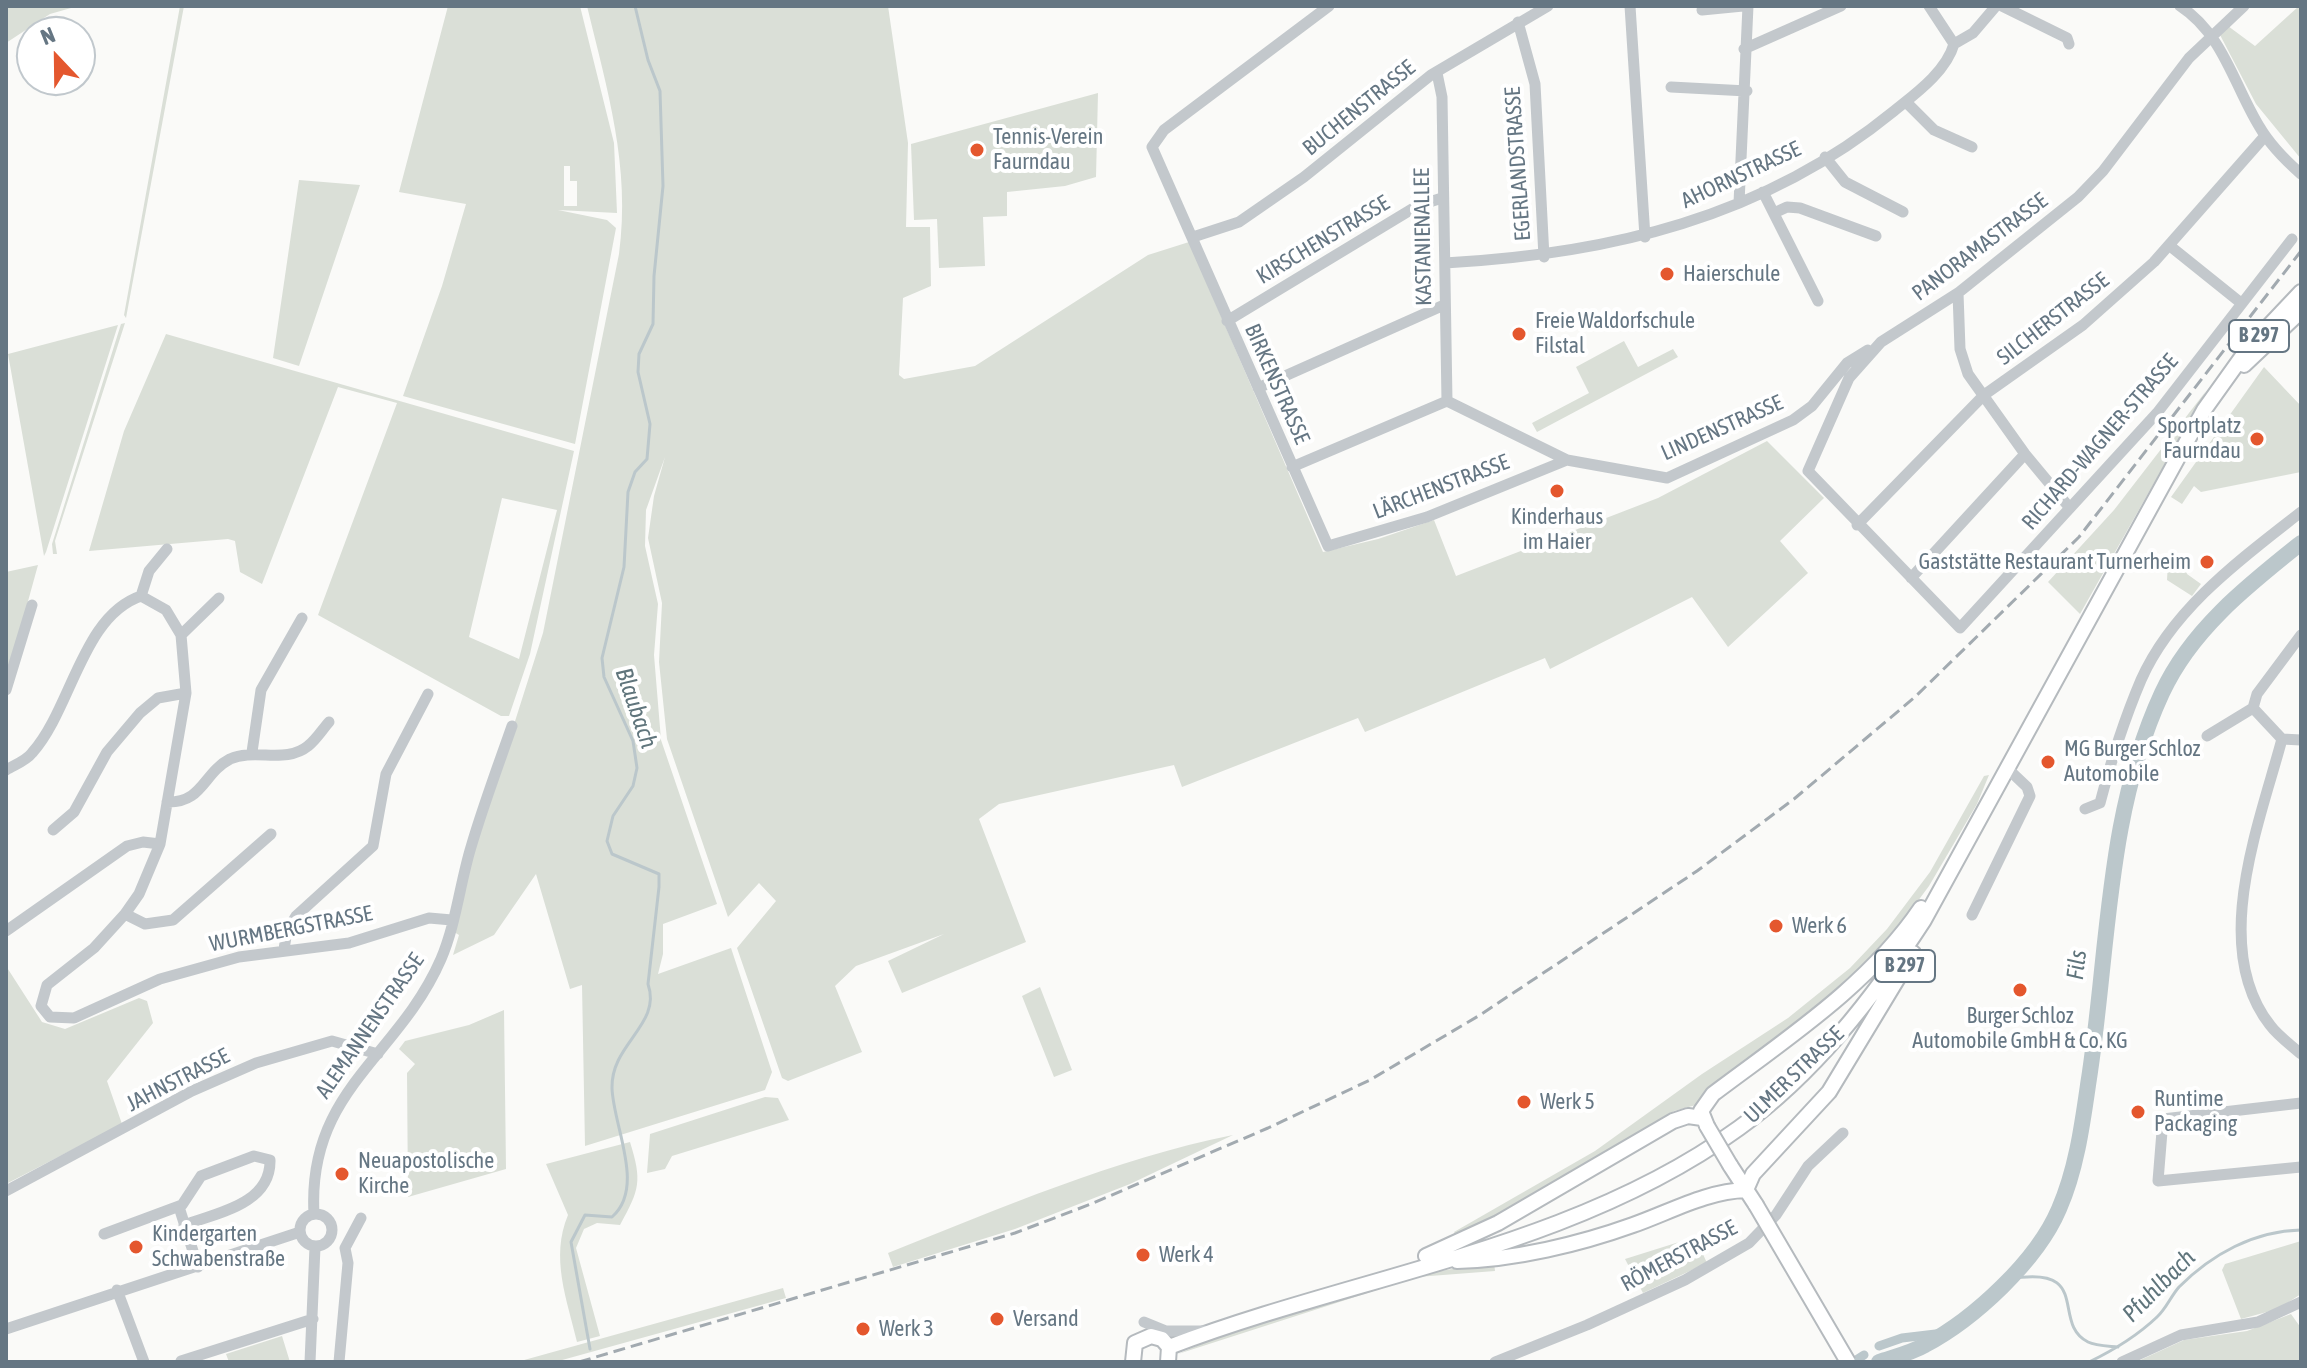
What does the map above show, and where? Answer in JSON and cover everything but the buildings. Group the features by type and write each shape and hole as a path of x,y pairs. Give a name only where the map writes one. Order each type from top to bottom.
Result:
{"main road":[{"name":"B 297","path":"2222,383 2249,347 2301,292"},
{"name":"B 297","path":"2222,383 2301,311"},
{"name":"ULMER STRASSE","path":"1128,1361 1135,1343 1145,1336 1157,1337 1168,1355 1212,1330 1438,1262 1610,1201 1672,1169 1740,1127 1800,1075 1868,1000 1924,920 2189,436 2222,383"},
{"name":"B 297","path":"1704,1122 1701,1111 1713,1094 1813,1019 1900,935 1961,841 1971,837 1971,850 1936,915 1829,1092 1753,1174 1746,1190"},
{"path":"1384,1278 1498,1223 1673,1121 1688,1116 1704,1122 1848,1362"},
{"path":"1438,1262 1506,1255 1600,1235 1723,1190 1746,1190"}],"street":[{"name":"BIRKENSTRASSE","path":"1328,546 1152,147 1164,130 1329,6"},
{"name":"BUCHENSTRASSE","path":"1193,237 1239,222 1304,177 1437,73 1548,6"},
{"path":"1630,6 1645,237"},
{"path":"1702,10 1746,6 1744,49 1747,91 1739,203"},
{"path":"1744,49 1841,6"},
{"path":"1929,6 1954,44"},
{"name":"AHORNSTRASSE","path":"1445,263 1544,257 1645,237 1763,192 1860,137 1906,102 1944,63 1954,44 1973,33 1996,6"},
{"path":"2002,6 2067,38 2069,44"},
{"path":"2180,6 2213,36 2256,144 2276,150 2301,174"},
{"name":"PANORAMASTRASSE","path":"1960,628 1808,471 1849,378 1881,342 1958,293 2078,197 2103,171 2186,62 2244,6"},
{"name":"EGERLANDSTRASSE","path":"1518,22 1535,84 1544,257"},
{"name":"KASTANIENALLEE","path":"1437,73 1442,97 1447,401"},
{"path":"1671,87 1747,91"},
{"path":"1906,102 1934,130 1972,147"},
{"name":"SILCHERSTRASSE","path":"1857,525 1984,395 2083,325 2170,246 2256,144"},
{"path":"1825,157 1845,182 1903,212"},
{"path":"1763,192 1818,301"},
{"name":"KIRSCHENSTRASSE","path":"1227,321 1417,206 1442,198"},
{"path":"1774,213 1787,207 1800,208 1876,236"},
{"name":"RICHARD-WAGNER-STRASSE","path":"1960,628 2157,413 2292,239"},
{"path":"2170,246 2241,303"},
{"path":"1958,293 1960,349 1968,374 2025,454 2069,507"},
{"path":"1258,388 1444,305"},
{"name":"LINDENSTRASSE","path":"1447,401 1567,460 1667,478 1793,420 1812,406 1847,363 1881,342"},
{"path":"1292,467 1447,401"},
{"path":"1911,578 2025,454"},
{"name":"LÄRCHENSTRASSE","path":"1328,546 1427,517 1567,460"},
{"path":"2085,809 2100,803 2114,751 2142,679 2174,628 2218,580 2301,512"},
{"path":"141,596 149,571 167,549"},
{"path":"6,770 30,756 51,728 104,620 121,603 141,596 166,610 181,635 219,598"},
{"path":"6,690 32,605"},
{"path":"252,752 255,712 261,690 302,618"},
{"name":"WURMBERGSTRASSE","path":"181,635 186,693 160,844 139,894 125,914 94,948 47,985 41,1006 50,1017 74,1018 160,979 239,957 349,943 429,918 452,920"},
{"path":"2207,736 2253,708 2257,694 2301,635"},
{"path":"53,830 74,812 107,752 140,713 158,698 186,693"},
{"path":"284,949 287,931 296,916 373,846 386,774 428,694"},
{"path":"2253,708 2282,739 2301,740"},
{"path":"167,802 183,803 226,761 252,752 279,756 308,747 329,722"},
{"name":"ALEMANNENSTRASSE","path":"314,1214 313,1174 320,1144 331,1118 430,982 512,726"},
{"path":"2282,739 2246,875 2241,938 2249,982 2260,1010 2271,1026 2301,1054"},
{"path":"1972,915 2030,796 2027,787 2008,769"},
{"path":"125,914 145,924 173,920 271,834"},
{"path":"6,931 127,846 143,842 160,844"},
{"name":"JAHNSTRASSE","path":"6,1191 192,1091 256,1063 332,1041 378,1054"},
{"path":"2301,1103 2163,1119 2158,1181 2301,1167"},
{"name":"RÖMERSTRASSE","path":"1495,1362 1587,1325 1685,1280 1749,1243 1776,1215 1808,1166 1843,1133"},
{"path":"104,1234 179,1207 201,1176 254,1156 270,1160 270,1168 256,1195 232,1208 184,1225"},
{"path":"179,1207 198,1267"},
{"path":"314,1214 324,1215 331,1222 331,1237 325,1245 315,1247 305,1242 300,1232 305,1218 314,1214"},
{"path":"339,1362 348,1263 345,1248 361,1218"},
{"path":"6,1329 300,1232"},
{"path":"331,1237 345,1248"},
{"path":"310,1362 315,1247"},
{"path":"117,1290 144,1362"},
{"path":"2122,1362 2181,1335 2258,1322 2301,1302"},
{"path":"181,1361 313,1319"},
{"path":"1144,1322 1166,1331 1212,1330"}],"shaded area":[{"path":"6,6 78,6 47,16 16,16 16,36 6,43"},
{"path":"180,6 184,6 126,318 124,315"},
{"path":"448,6 580,6 614,143 617,213 558,210 607,220 616,228 575,444 403,396 442,286 466,204 399,192","holes":["564,166 570,166 570,181 577,181 577,206 564,206"]},
{"path":"587,6 888,6 908,143 906,227 930,227 931,286 903,298 899,375 904,379 975,366 1148,255 1189,242 1323,552 1378,539 1434,520 1456,576 1658,498 1767,441 1824,498 1780,541 1808,573 1728,647 1692,597 1550,669 1545,658 1365,732 1358,718 1182,787 1174,765 999,804 979,819 1026,942 902,993 888,961 944,934 856,966 835,986 862,1052 788,1081 782,1078 737,948 776,901 759,883 728,917 667,739 659,662 662,603 648,538 654,496 665,457 646,510 645,546 658,604 654,655 661,740 717,904 663,924 663,954 658,974 731,948 772,1072 765,1090 585,1146 582,985 570,989 536,874 494,935 453,955 459,935 454,932 477,841 543,633 619,254 622,190 615,128"},
{"path":"2299,6 2301,159 2256,104 2219,33 2228,26 2255,46"},
{"path":"1098,93 1096,177 1065,186 1007,192 1007,216 983,217 985,266 939,268 937,219 914,220 911,144"},
{"path":"299,180 360,185 299,366 273,358"},
{"path":"125,323 55,541 57,554 53,554 52,544 121,324"},
{"path":"118,325 46,552 44,556 8,354"},
{"path":"166,334 574,451 530,654 509,716 501,716 318,615 397,403 338,387 262,584 240,572 235,541 228,539 89,551 124,431","holes":["502,498 557,510 519,659 469,637"]},
{"path":"1624,341 1638,367 1673,349 1678,357 1537,432 1532,423 1589,393 1576,367"},
{"name":"Sportplatz Faurndau","path":"2264,367 2301,406 2301,472 2201,492 2194,486 2182,504 2171,497"},
{"path":"2206,391 2080,614 2048,582 2114,510"},
{"path":"2175,559 2183,562 2187,574 2201,584 2192,596 2167,580 2168,562"},
{"path":"38,565 6,681 6,572"},
{"path":"1989,775 1977,804 1929,886 1889,940 1829,997 1704,1094 1696,1105 1674,1111 1601,1158 1457,1238 1454,1232 1595,1151 1702,1074 1788,1018 1850,968 1887,929 1930,872 1984,776"},
{"path":"6,966 42,1022 65,1029 139,998 147,1001 153,1023 107,1081 122,1124 6,1184"},
{"path":"1040,987 1072,1070 1054,1077 1022,996"},
{"path":"504,1010 506,1169 408,1197 407,1073 415,1064 399,1049 405,1041 469,1025"},
{"path":"765,1097 778,1098 789,1120 672,1156 665,1169 647,1173 650,1134"},
{"path":"1233,1135 1130,1184 1015,1229 893,1267 888,1253 1015,1202 1145,1157"},
{"path":"630,1142 637,1185 627,1213 620,1225 597,1223 584,1229 576,1248 600,1336 577,1342 560,1263 560,1247 568,1215 546,1164"},
{"path":"1695,1237 1707,1263 1643,1293 1625,1259"},
{"path":"2301,1241 2301,1294 2278,1309 2241,1319 2222,1270 2225,1264"},
{"path":"1494,1262 1495,1271 1417,1277 1178,1354 1217,1337 1410,1276"},
{"path":"783,1288 786,1298 555,1362 517,1362"},
{"path":"2291,1314 2301,1328 2301,1362 2136,1362 2184,1340 2247,1331"},
{"path":"282,1336 290,1362 229,1362 226,1354"}],"waterway":[{"name":"Blaubach","path":"590,1349 571,1242 585,1215 612,1217 622,1204 626,1190 625,1156 612,1088 619,1059 648,1011 659,887 659,874 612,854 607,841 613,816 633,786 637,768 633,741 604,677 602,658 624,567 628,492 635,472 647,459 650,424 638,372 639,354 653,324 654,276 663,186 660,91 648,60 635,6"},
{"name":"Fils","path":"1879,1362 1920,1348 1964,1320 2020,1268 2049,1229 2065,1194 2081,1132 2119,837 2143,740 2174,670 2204,629 2301,543"},
{"name":"Pfuhlbach","path":"2089,1362 2149,1324 2179,1287 2205,1264 2250,1240 2301,1230"},
{"path":"2009,1279 2035,1277 2052,1280 2061,1287 2077,1333 2088,1342 2118,1347"},
{"path":"1879,1346 1902,1338 1944,1333"},
{"path":"1853,1362 1864,1355"}],"railway":[{"path":"579,1362 1015,1233 1091,1204 1268,1128 1370,1080 1480,1015 1697,871 1794,799 1915,697 2079,537 2301,251"}],"place":[{"name":"Tennis-Verein Faurndau","path":"977,150"},
{"name":"Haierschule","path":"1667,274"},
{"name":"Freie Waldorfschule Filstal","path":"1519,334"},
{"name":"Sportplatz Faurndau","path":"2257,439"},
{"name":"Kinderhaus im Haier","path":"1557,491"},
{"name":"Gaststätte Restaurant Turnerheim","path":"2207,562"},
{"name":"MG Burger Schloz Automobile","path":"2048,762"},
{"name":"Werk 6","path":"1776,926"},
{"name":"Burger Schloz Automobile GmbH & Co. KG","path":"2020,990"},
{"name":"Werk 5","path":"1524,1102"},
{"name":"Runtime Packaging","path":"2138,1112"},
{"name":"Neuapostolische Kirche","path":"342,1174"},
{"name":"Kindergarten Schwabenstraße","path":"136,1247"},
{"name":"Werk 4","path":"1143,1255"},
{"name":"Versand","path":"997,1319"},
{"name":"Werk 3","path":"863,1329"}]}
